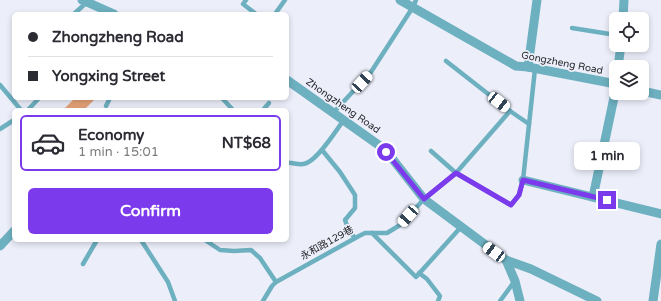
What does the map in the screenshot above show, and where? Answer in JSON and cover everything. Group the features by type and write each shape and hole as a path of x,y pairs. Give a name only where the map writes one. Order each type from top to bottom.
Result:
{"street":[{"name":"Gongzheng Road","path":"400,0 415,4 516,66 609,83"},
{"path":"531,68 537,0"},
{"path":"623,12 624,0"},
{"path":"84,1 109,12"},
{"name":"Zhongzheng Road","path":"289,81 380,146 424,199 506,260 531,269 597,301"},
{"path":"649,92 661,95"},
{"path":"593,197 613,100"},
{"path":"523,180 661,214"},
{"path":"0,246 12,233"},
{"path":"653,301 661,244"},
{"path":"506,260 515,281 520,301"}],"lane":[{"path":"246,0 243,4 253,12"},
{"path":"276,12 285,0"},
{"path":"76,12 84,1"},
{"path":"333,113 371,72 415,4"},
{"path":"572,28 609,34"},
{"path":"446,61 529,124"},
{"path":"431,151 456,173 511,205 519,195 523,180 529,124 531,68"},
{"path":"0,85 12,99"},
{"path":"13,100 19,108"},
{"path":"30,108 37,100"},
{"path":"106,106 109,100"},
{"path":"265,108 269,103"},
{"name":"永和路129巷","path":"263,301 276,282 355,238 365,233 387,233 400,225 424,199 456,173 510,111"},
{"path":"289,163 304,165 310,161 322,150 343,120"},
{"path":"0,129 12,121"},
{"path":"322,150 340,172 355,195 355,208 345,220 349,231 355,238"},
{"path":"372,233 416,277 461,227"},
{"path":"83,264 96,242"},
{"path":"142,242 168,282 175,301"},
{"path":"208,242 220,250 251,250 260,258 276,282"},
{"path":"419,273 427,279 440,296 438,301"},
{"path":"500,301 515,281"}],"building":[{"path":"73,100 94,100 86,108 65,108"}],"route":[{"path":"386,152 424,199 456,173 511,205 519,195 523,180 607,200"}]}
